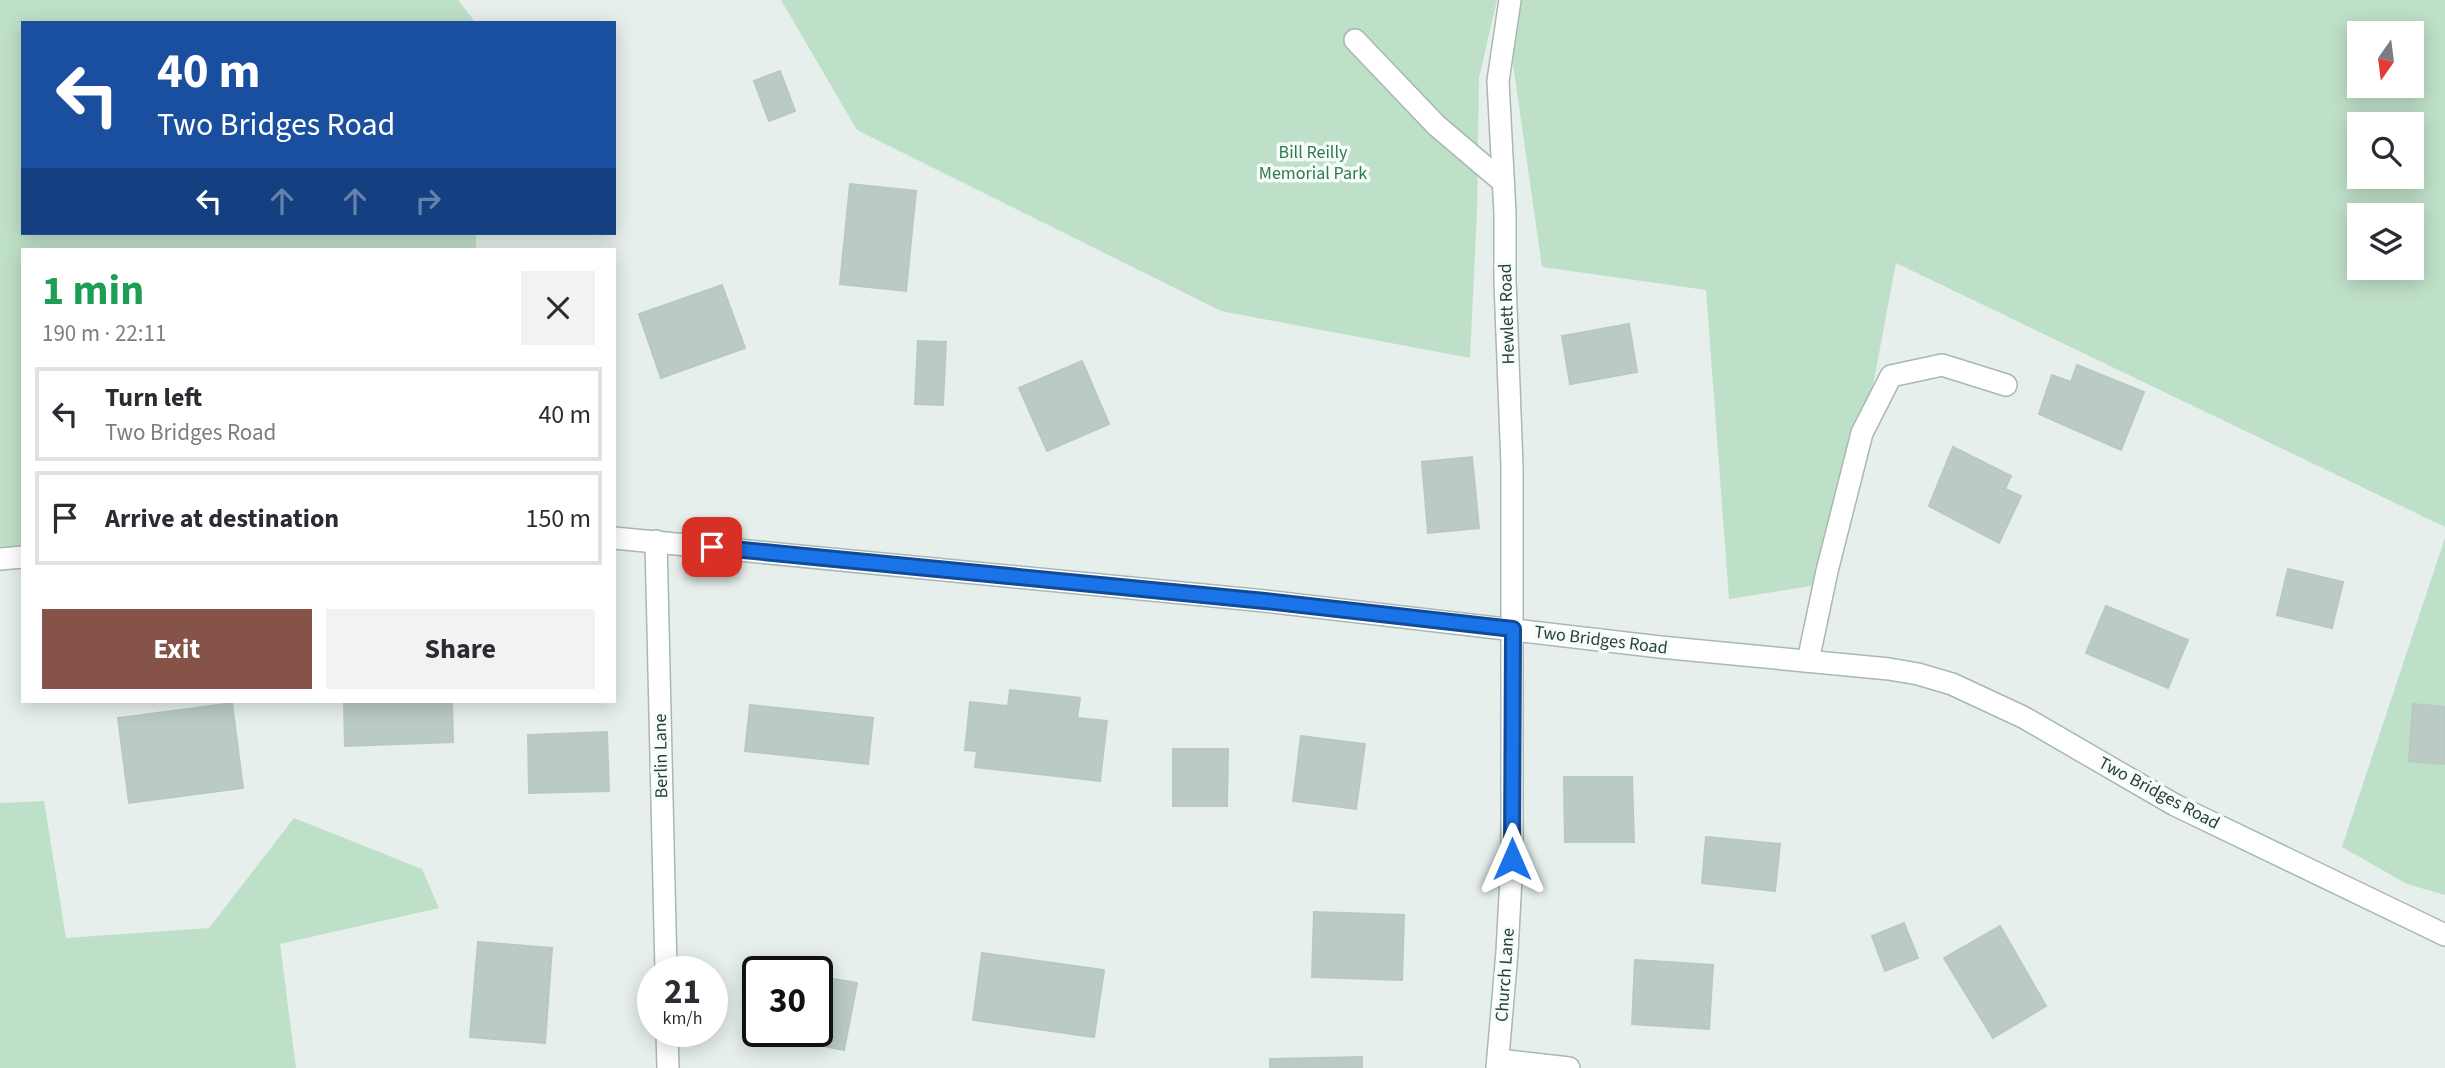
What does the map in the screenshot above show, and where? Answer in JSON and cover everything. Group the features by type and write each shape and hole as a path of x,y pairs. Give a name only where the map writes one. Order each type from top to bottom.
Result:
{"street":[{"name":"Hewlett Road","path":"1503,2 1498,80 1512,466 1513,629"},
{"path":"1354,40 1436,125 1503,182"},
{"path":"1808,662 1827,571 1862,433 1891,376 1942,365 2006,385"},
{"name":"Two Bridges Road","path":"616,538 1265,601 1808,662 1889,668 1952,684 2023,717 2175,805 2445,935"},
{"name":"Berlin Lane","path":"656,541 666,956"},
{"path":"0,559 21,557"},
{"name":"Church Lane","path":"1498,1064 1512,859 1513,629"},
{"path":"667,1047 668,1068"},
{"path":"1498,1064 1569,1068"}],"green space":[{"path":"0,0 458,0 474,21 21,21 21,235 476,235 476,248 21,248 21,558 0,560"},
{"name":"Bill Reilly Memorial Park","path":"781,0 1497,0 1479,78 1477,212 1470,358 1221,311 857,130"},
{"path":"1509,0 2445,0 2445,527 1896,263 1836,582 1729,599 1706,290 1542,267 1505,8"},
{"path":"2445,538 2445,895 2407,884 2342,847"},
{"path":"44,801 66,938 209,928 294,818 422,869 439,908 280,944 296,1068 0,1068 0,803"}],"building":[{"path":"780,71 795,111 769,121 754,81"},
{"path":"850,184 916,191 906,291 840,284"},
{"path":"722,285 745,348 661,378 639,314"},
{"path":"1629,324 1637,372 1570,384 1562,336"},
{"path":"918,341 946,342 943,405 915,404"},
{"path":"1082,361 1109,424 1047,451 1019,388"},
{"path":"2077,365 2144,392 2121,450 2039,414 2052,375 2071,382"},
{"path":"1953,447 2011,476 2005,489 2021,496 1999,543 1929,506"},
{"path":"1472,457 1479,528 1428,533 1422,462"},
{"path":"2288,569 2343,582 2332,628 2277,615"},
{"path":"2106,606 2188,640 2168,688 2086,653"},
{"path":"1010,690 1080,698 1077,718 1107,721 1100,781 975,767 977,751 965,750 970,702 1008,706"},
{"path":"232,703 243,788 129,803 118,718"},
{"path":"344,703 452,703 453,742 345,746"},
{"path":"2413,704 2445,707 2445,764 2409,761"},
{"path":"750,705 873,718 868,764 745,751"},
{"path":"607,732 609,791 529,793 528,735"},
{"path":"1301,736 1365,744 1356,809 1293,801"},
{"path":"1173,749 1228,749 1227,806 1173,806"},
{"path":"1564,777 1632,777 1634,842 1565,842"},
{"path":"1706,837 1780,844 1775,891 1702,883"},
{"path":"1314,912 1404,915 1402,980 1312,977"},
{"path":"1904,923 1918,958 1885,971 1872,936"},
{"path":"2000,926 2046,1006 1993,1038 1944,958"},
{"path":"478,942 552,948 545,1043 470,1037"},
{"path":"982,953 1104,970 1094,1037 973,1020"},
{"path":"1635,960 1713,965 1709,1029 1632,1024"},
{"path":"833,979 857,983 844,1050 829,1047 833,1047"},
{"path":"1362,1057 1362,1068 1270,1068 1270,1059"}],"route":[{"path":"712,547 1265,601 1513,629 1512,859"}]}
